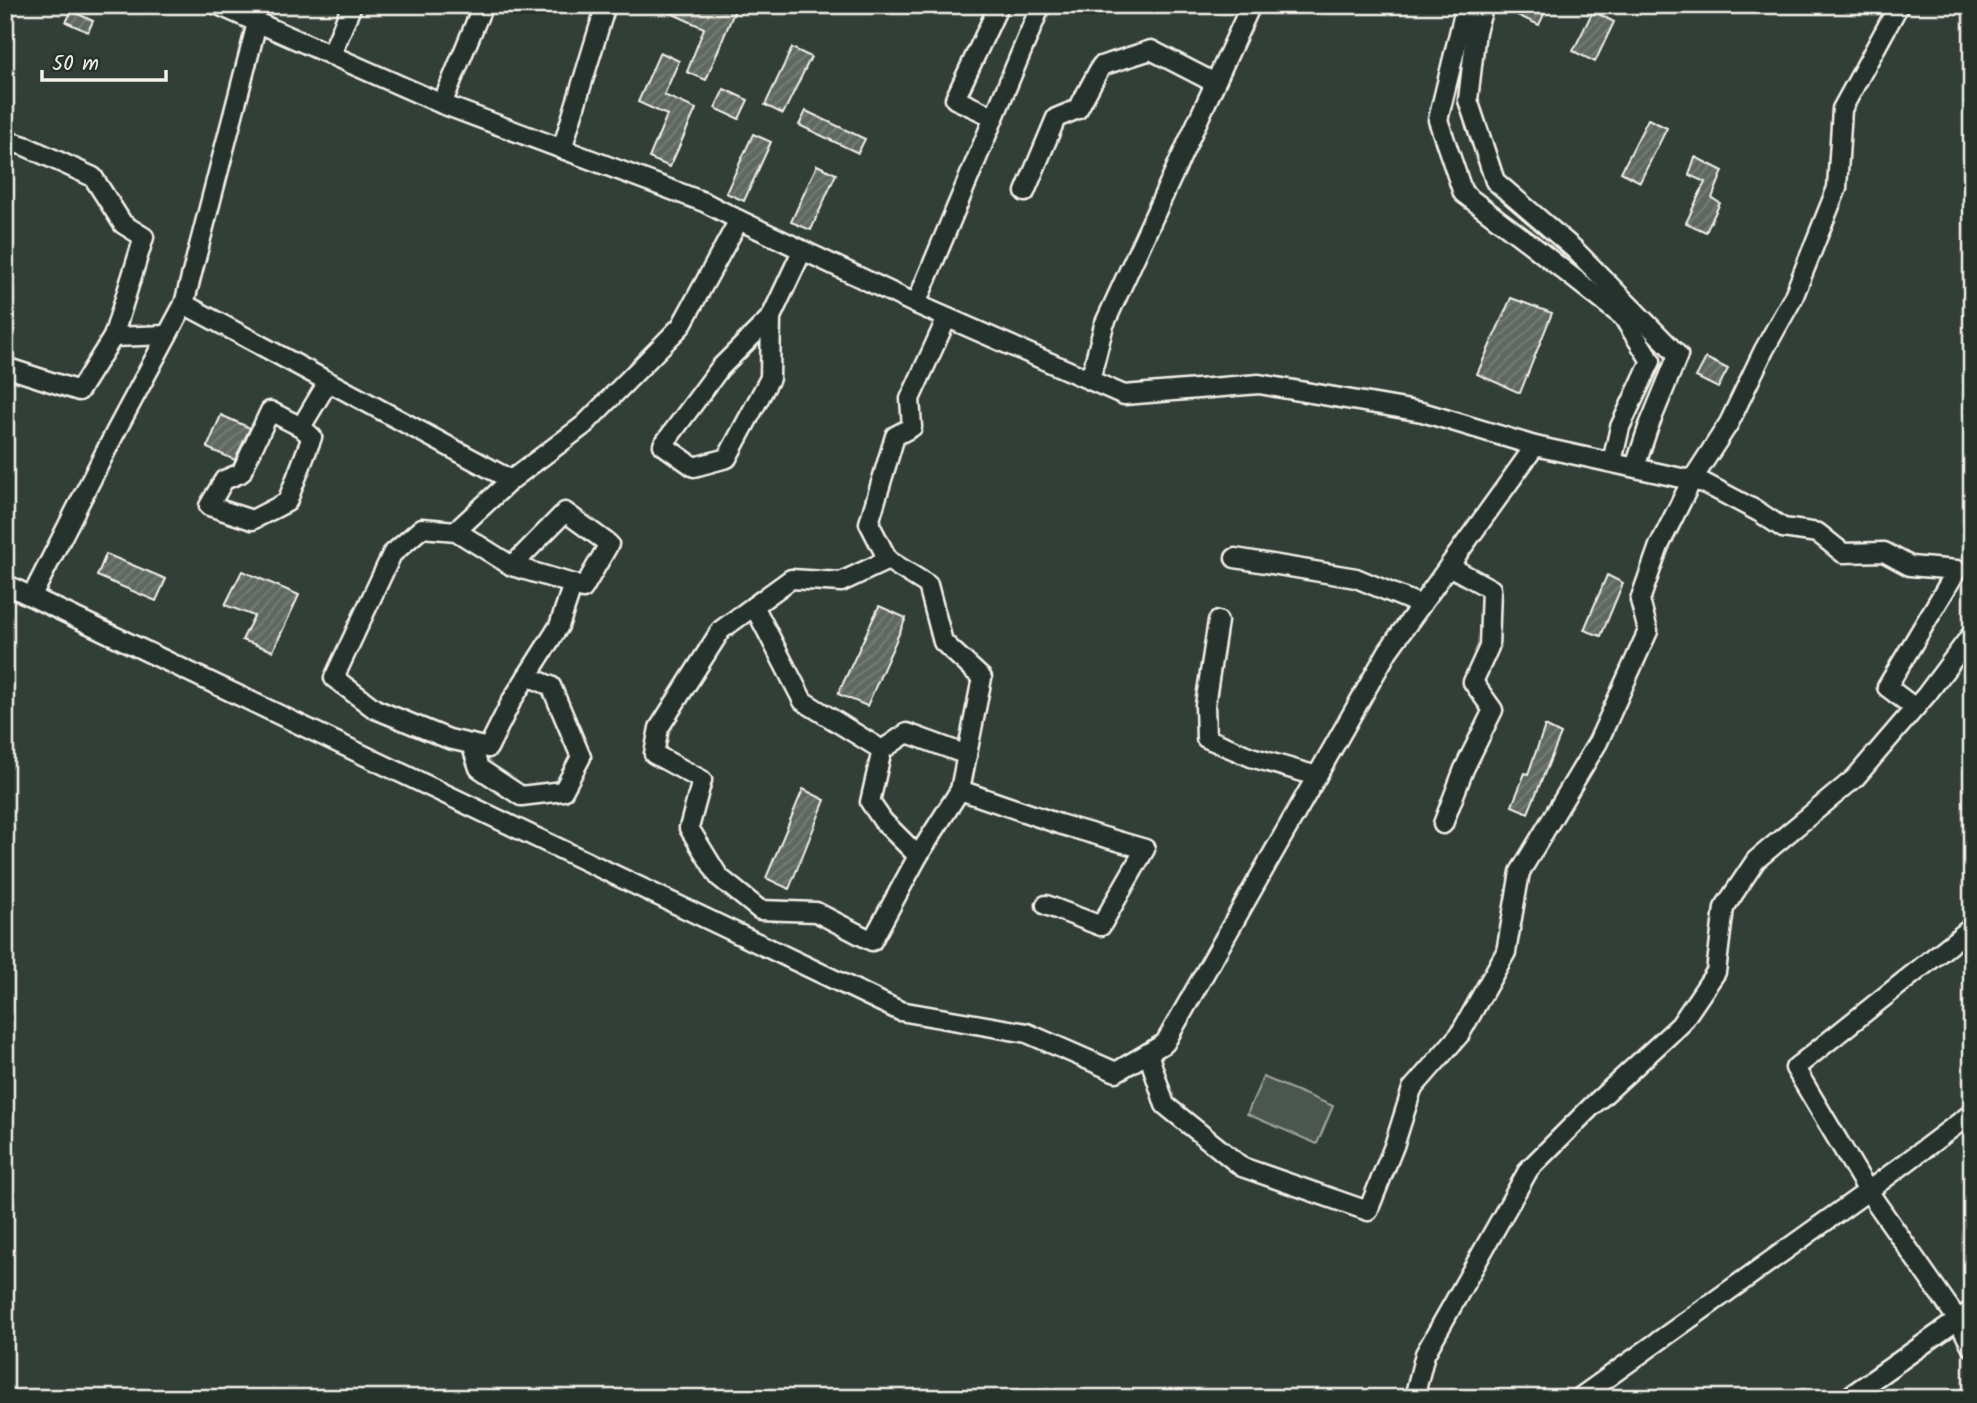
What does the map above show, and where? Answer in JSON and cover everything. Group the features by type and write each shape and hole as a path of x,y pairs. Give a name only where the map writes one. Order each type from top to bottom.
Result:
{"street":[{"path":"218,5 442,104 704,202 916,304 1124,395 1259,384 1422,412 1535,446 1704,483 1783,528 1818,533 1843,553 1884,552 1910,566 1957,570 1887,687 1915,708"},
{"path":"442,104 483,5"},
{"path":"562,149 606,5"},
{"path":"994,117 956,99 999,5"},
{"path":"916,304 1041,5"},
{"path":"1090,380 1104,325 1251,5"},
{"path":"1466,5 1438,120 1463,193 1623,317 1651,361 1620,427 1612,462"},
{"path":"1484,5 1476,31 1468,100 1494,181 1574,249 1678,355 1635,467"},
{"path":"1148,1053 1165,1105 1242,1167 1368,1211 1394,1146 1412,1089 1461,1034 1506,952 1520,872 1598,742 1648,631 1640,600 1659,546 1692,480 1730,423 1764,350 1793,298 1837,188 1842,109 1899,5"},
{"path":"331,55 351,6"},
{"path":"32,596 184,304 257,23"},
{"path":"1025,192 1056,118 1079,109 1101,66 1151,50 1215,83"},
{"path":"5,140 25,146 93,177 123,223 144,237 113,337 79,391 5,367"},
{"path":"456,531 511,480 584,425 681,326 739,220"},
{"path":"771,317 770,378 727,458 694,467 663,445 720,368 771,317 802,251"},
{"path":"184,304 511,480"},
{"path":"888,560 841,582 791,579 721,630 659,729 654,754 702,780 689,828 719,877 760,910 817,912 872,941 918,856 960,790 982,678 943,642 928,585 888,560 869,523 895,436 912,427 910,399 947,318"},
{"path":"113,337 167,335"},
{"path":"301,427 328,382"},
{"path":"270,411 301,427 312,437 287,502 252,520 209,506 224,480 241,472 270,411"},
{"path":"5,584 900,1011 1027,1033 1116,1072 1165,1043 1388,651 1535,446"},
{"path":"512,566 565,512 609,544 583,589 573,584 512,566 456,531 422,528 392,554 334,678 374,709 449,739 488,748 512,699 559,625 573,584"},
{"path":"1235,558 1356,578 1421,605"},
{"path":"1443,824 1464,769 1493,710 1473,682 1489,647 1491,589 1449,566"},
{"path":"754,606 803,701 882,750"},
{"path":"1218,621 1205,705 1206,738 1251,757 1317,776"},
{"path":"1414,1398 1425,1354 1529,1169 1592,1106 1680,1025 1716,972 1724,908 1756,860 1855,778 1915,708 1972,634"},
{"path":"471,744 479,768 521,796 563,791 581,757 551,687 527,676"},
{"path":"918,856 883,821 870,802 882,750 907,733 967,755"},
{"path":"960,790 1059,824 1145,849 1101,926 1046,905"},
{"path":"1972,927 1795,1068 1868,1191 1965,1315 1972,1346"},
{"path":"1579,1398 1972,1113"},
{"path":"1847,1398 1965,1315"}],"shaded area":[{"path":"1263,1077 1333,1106 1317,1144 1247,1114"}],"building":[{"path":"653,5 737,5 706,80 687,72 704,28"},
{"path":"1495,5 1535,5 1546,10 1539,25"},
{"path":"72,11 93,21 88,32 66,22"},
{"path":"1593,11 1614,22 1595,62 1573,51"},
{"path":"792,48 811,57 783,114 765,105"},
{"path":"660,52 679,61 664,95 696,109 670,167 649,158 667,115 638,102"},
{"path":"724,89 748,100 739,119 715,108"},
{"path":"806,111 865,139 858,153 799,125"},
{"path":"1648,119 1667,128 1640,182 1621,172"},
{"path":"753,134 771,142 744,201 726,193"},
{"path":"1695,157 1723,171 1712,198 1720,203 1706,232 1686,223 1705,182 1689,175"},
{"path":"817,165 836,174 811,230 791,222"},
{"path":"1511,298 1552,313 1520,393 1477,374"},
{"path":"1706,358 1728,369 1718,388 1696,377"},
{"path":"221,415 250,428 235,460 207,448"},
{"path":"106,554 166,579 156,601 97,576"},
{"path":"242,571 299,595 273,651 242,640 254,616 225,605"},
{"path":"1607,575 1623,583 1601,636 1584,630"},
{"path":"879,606 906,618 867,706 838,694"},
{"path":"1545,726 1561,734 1528,813 1512,806 1525,773 1528,774"},
{"path":"803,789 825,800 789,889 766,878"}]}
